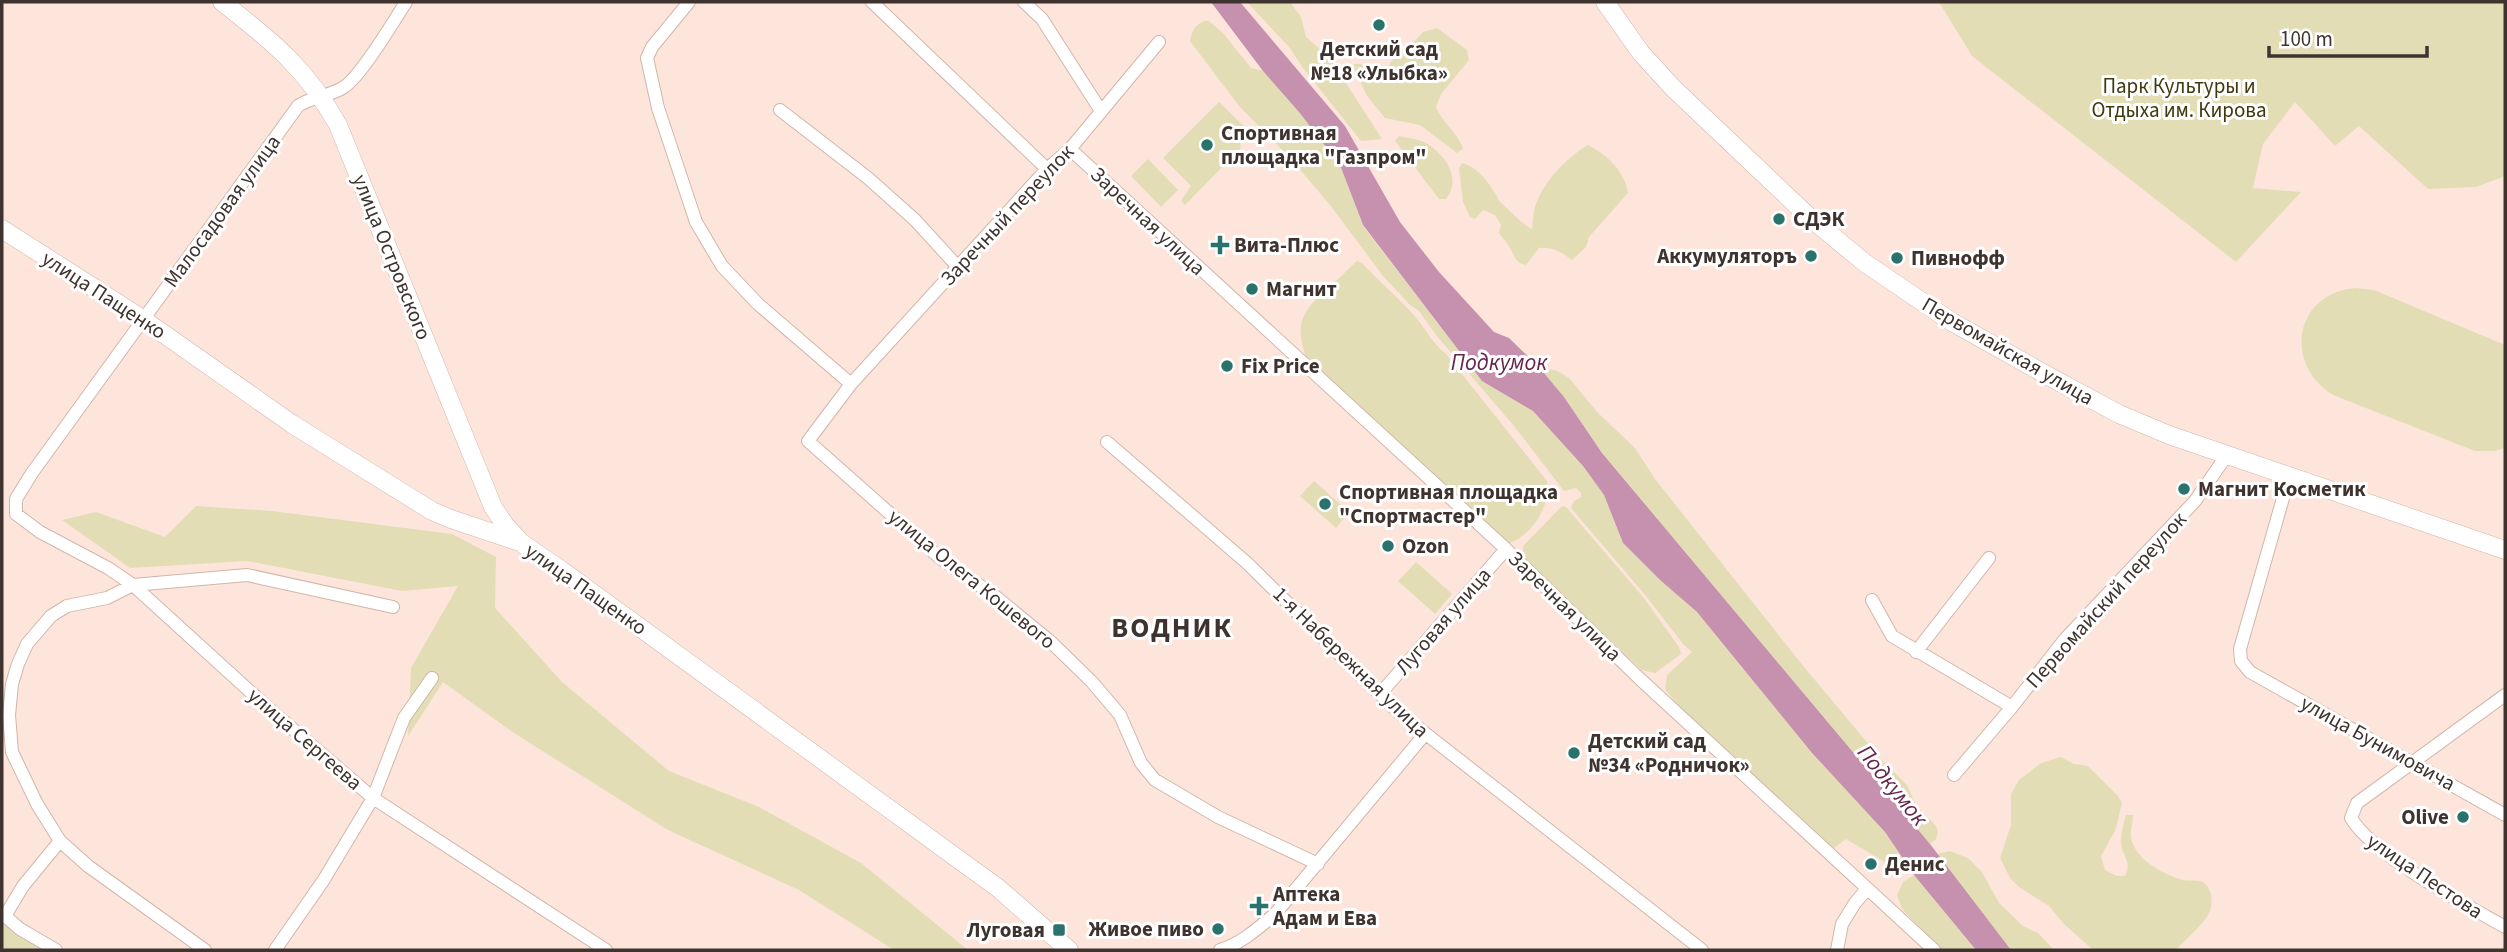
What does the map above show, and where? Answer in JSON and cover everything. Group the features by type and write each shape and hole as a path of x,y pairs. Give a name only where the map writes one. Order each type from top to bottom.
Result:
{"street":[{"name":"улица Островского","path":"222,2 272,41 301,69 323,97 343,136 493,507 505,526 520,542"},
{"name":"Малосадовая улица","path":"16,514 16,499 22,488 298,106 307,99 323,97 345,87 357,74 406,2"},
{"path":"689,2 652,47 647,58 648,73 658,108 696,222 722,266 758,304 851,384"},
{"path":"872,2 1047,169"},
{"path":"1024,2 1042,19 1101,111"},
{"name":"Первомайская улица","path":"1605,2 1642,53 1674,89 1797,205 1865,263 1952,322 2119,414 2289,477 2505,550"},
{"name":"Заречный переулок","path":"851,384 1047,169 1070,149 1159,42"},
{"path":"780,110 868,178 915,220 958,267"},
{"name":"Заречная улица","path":"1070,149 1506,549 1640,679 1934,950"},
{"name":"улица Пащенко","path":"2,229 144,320 292,424 432,511 520,542 998,888 1069,950"},
{"name":"улица Олега Кошевого","path":"851,384 808,441 940,558 996,597 1052,643 1082,672 1120,716 1141,764 1155,780 1219,817 1318,864"},
{"name":"1-я Набережная улица","path":"1107,442 1247,563 1380,694 1425,734 1702,950"},
{"name":"Первомайский переулок","path":"1954,775 2066,639 2195,501 2227,455"},
{"name":"улица Бунимовича","path":"2289,477 2240,649 2241,661 2250,672 2505,815"},
{"name":"улица Сергеева","path":"16,514 40,532 108,568 132,585 266,706 373,797 606,950"},
{"name":"Луговая улица","path":"1380,694 1506,549"},
{"path":"1916,652 1989,558"},
{"path":"205,950 88,866 60,841 37,804 12,752 9,716 12,684 27,644 51,616 67,606 107,597 132,585 247,575 393,607"},
{"path":"1872,600 1892,636 2012,707"},
{"path":"275,950 323,881 373,797 404,718 432,678"},
{"path":"2411,763 2505,695"},
{"path":"1220,950 1241,946 1275,914 1425,734"},
{"name":"улица Пестова","path":"2411,763 2357,803 2351,818 2365,837 2426,880 2505,927"},
{"path":"56,950 20,929 5,916 23,886 60,841"},
{"path":"1837,950 1842,924 1867,889"}],"green space":[{"path":"1247,2 1290,2 1301,17 1306,37 1329,57 1382,139 1361,141 1289,47"},
{"name":"Парк Культуры и Отдыха им. Кирова","path":"1939,2 2505,2 2505,176 2476,187 2428,189 2359,126 2335,146 2295,102 2263,144 2253,188 2301,192 2236,262 1972,56"},
{"path":"1204,21 1209,21 1223,33 1251,68 1263,71 1299,111 1340,165 1363,226 1482,381 1533,411 1583,466 1604,495 1623,543 1697,612 1812,753 1885,832 1908,867 1893,867 1846,839 1830,851 1693,723 1665,689 1667,675 1692,652 1571,508 1574,501 1581,497 1581,493 1576,488 1564,491 1419,311 1383,276 1330,205 1291,159 1239,106 1190,41 1194,29"},
{"path":"1437,28 1467,50 1469,60 1441,94 1436,107 1461,144 1463,149 1457,153 1420,125 1385,118 1367,96 1355,71 1354,64 1361,64 1370,75 1382,76 1397,53 1409,47 1423,32"},
{"name":"Спортивная площадка \"Газпром\"","path":"1219,102 1251,133 1240,143 1241,148 1185,205 1181,201 1191,186 1163,158"},
{"path":"1399,136 1426,143 1440,154 1452,176 1451,191 1446,199 1439,199 1395,141"},
{"path":"1588,145 1614,164 1623,177 1628,193 1589,237 1586,247 1572,260 1549,248 1539,248 1526,265 1522,264 1499,233 1501,225 1495,215 1483,210 1475,219 1470,217 1463,202 1459,168 1462,163 1481,175 1501,203 1532,229 1535,207 1549,180"},
{"path":"1148,159 1178,190 1161,207 1131,176"},
{"path":"1357,261 1414,315 1547,481 1543,510 1532,527 1517,540 1508,544 1308,363 1301,335 1304,316 1309,307"},
{"path":"2355,288 2374,290 2505,345 2505,448 2475,451 2333,395 2317,382 2307,366 2302,349 2302,332 2308,316 2319,303 2334,293"},
{"path":"1539,367 1558,371 1570,379 1598,413 1635,448 1655,479 1804,667 1881,759 1907,785 1916,805 1936,826 1936,839 1930,844 1602,453 1564,397"},
{"name":"Спортивная площадка \"Спортмастер\"","path":"1314,481 1349,512 1336,528 1300,496"},
{"path":"196,506 272,511 452,534 496,557 495,608 562,682 669,771 759,807 861,863 968,950 894,950 799,890 668,830 514,733 443,682 408,736 411,668 458,586 402,591 247,561 130,568 62,520 96,512 165,537"},
{"path":"1562,506 1566,507 1644,598 1679,647 1681,654 1655,673 1642,670 1529,565 1523,553 1523,546"},
{"path":"1416,562 1452,594 1435,614 1398,581"},
{"path":"2061,757 2074,764 2088,766 2122,803 2115,831 2101,856 2105,870 2117,876 2125,876 2127,863 2121,837 2126,815 2133,815 2133,845 2144,859 2167,874 2183,880 2200,881 2207,886 2212,899 2211,909 2176,950 2093,950 2063,923 2049,906 2010,878 2000,858 2011,825 2011,794 2019,780 2041,763"},
{"path":"1950,851 1968,858 1982,872 1999,903 2023,926 2038,933 2054,950 2011,950 1937,854"},
{"path":"1914,875 1976,950 1941,950 1902,909 1897,895 1903,882"},
{"path":"2,923 52,950 2,950"}],"water":[{"name":"Подкумок","path":"1211,2 1240,2 1345,126 1400,222 1439,272 1494,332 1509,338 1539,367 1564,397 1602,453 1930,844 2011,950 1976,950 1914,875 1885,832 1812,753 1697,612 1623,543 1604,495 1583,466 1533,411 1482,381 1363,225 1340,165"}],"place":[{"name":"Детский сад №18 «Улыбка»","path":"1379,25"},
{"name":"Спортивная площадка \"Газпром\"","path":"1207,145"},
{"name":"СДЭК","path":"1779,219"},
{"name":"Вита-Плюс","path":"1220,245"},
{"name":"Аккумуляторъ","path":"1811,256"},
{"name":"Пивнофф","path":"1897,258"},
{"name":"Магнит","path":"1252,289"},
{"name":"Fix Price","path":"1227,366"},
{"name":"Магнит Косметик","path":"2184,489"},
{"name":"Спортивная площадка \"Спортмастер\"","path":"1325,504"},
{"name":"Ozon","path":"1388,546"},
{"name":"Детский сад №34 «Родничок»","path":"1574,753"},
{"name":"Olive","path":"2463,817"},
{"name":"Денис","path":"1871,864"},
{"name":"Аптека Адам и Ева","path":"1259,906"},
{"name":"Живое пиво","path":"1218,929"},
{"name":"Луговая","path":"1059,930"}],"district":[{"name":"ВОДНИК","path":"1172,627"}]}
